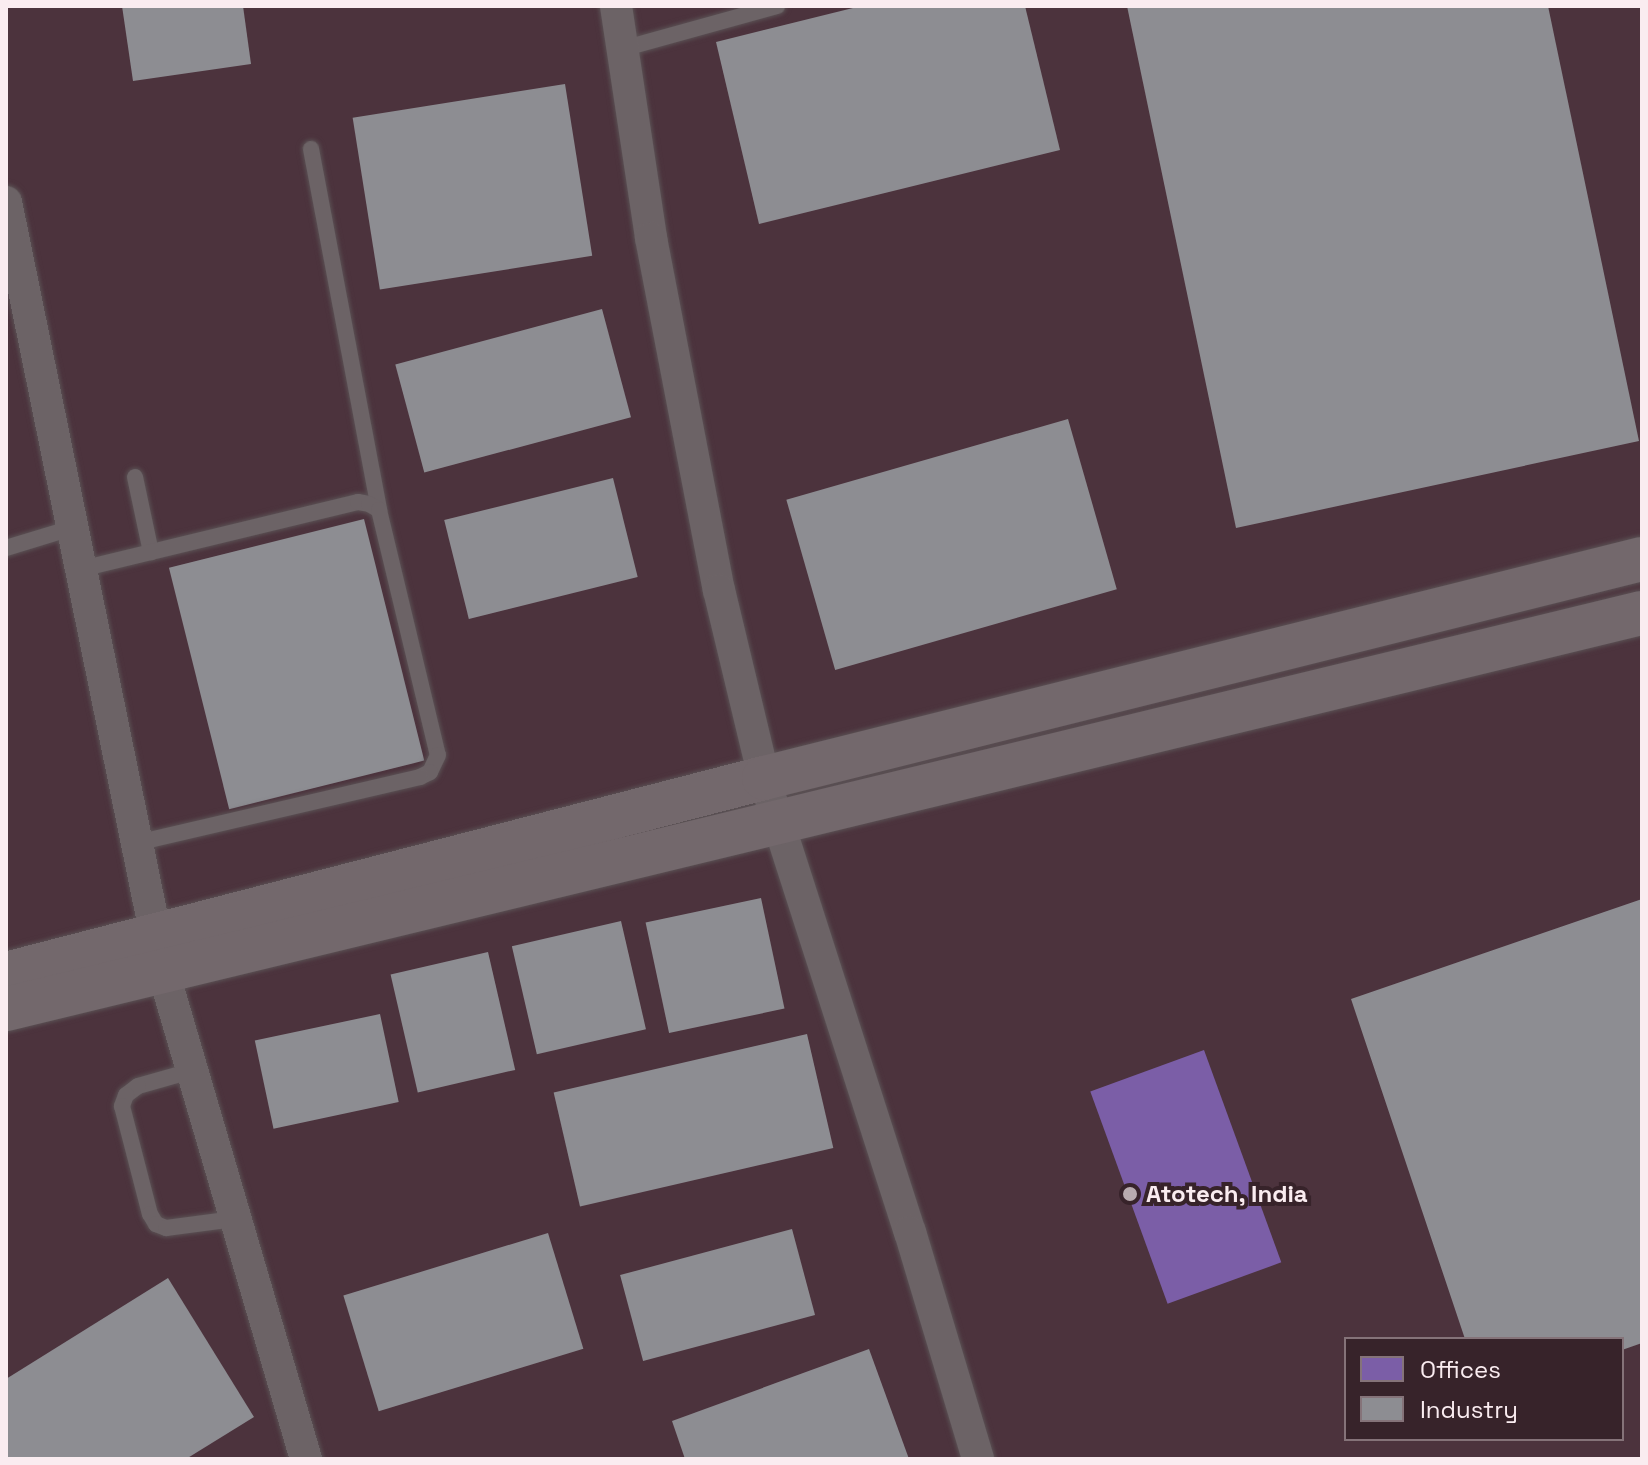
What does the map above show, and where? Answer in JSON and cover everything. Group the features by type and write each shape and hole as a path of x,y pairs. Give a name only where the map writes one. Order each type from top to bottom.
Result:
{"street":[{"path":"616,6 651,238 716,575 764,778 978,1459"},
{"path":"8,222 159,953 306,1459"},
{"path":"6,1009 159,953 764,778 1642,559"},
{"path":"6,974 159,953 780,822 1642,614"}],"lane":[{"path":"622,49 777,6"},
{"path":"136,843 420,777 437,763 379,510 311,149"},
{"path":"135,477 151,552"},
{"path":"81,569 358,502 379,510"},
{"path":"6,548 72,528"},
{"path":"191,1071 138,1086 126,1095 122,1106 150,1214 156,1224 166,1228 234,1219"}],"shaded area":[{"path":"6,6 1642,6 1642,1459 6,1459"}],"building: Offices":[{"path":"1204,1050 1281,1262 1168,1304 1090,1091"}],"building: Industry":[{"path":"122,6 243,6 251,64 133,81"},
{"path":"861,6 1025,6 1060,150 759,224 716,42"},
{"path":"1127,6 1548,6 1639,441 1236,528"},
{"path":"565,84 592,256 380,289 353,118"},
{"path":"602,309 631,417 424,473 395,364"},
{"path":"1068,419 1117,589 835,670 786,500"},
{"path":"613,478 638,577 469,619 444,520"},
{"path":"364,519 424,761 229,809 169,568"},
{"path":"761,898 784,1009 669,1033 646,923"},
{"path":"1642,899 1642,1343 1624,1349 1624,1337 1464,1337 1351,999"},
{"path":"621,921 646,1029 537,1054 512,946"},
{"path":"488,952 515,1070 418,1092 391,974"},
{"path":"380,1014 399,1102 274,1129 255,1041"},
{"path":"807,1034 833,1148 580,1206 554,1092"},
{"path":"792,1229 815,1315 643,1361 620,1275"},
{"path":"548,1233 583,1349 379,1411 343,1296"},
{"path":"168,1278 254,1417 186,1459 6,1459 6,1379"},
{"path":"869,1349 909,1459 685,1459 672,1421"}],"place":[{"name":"Atotech, India","path":"1130,1194"}]}
